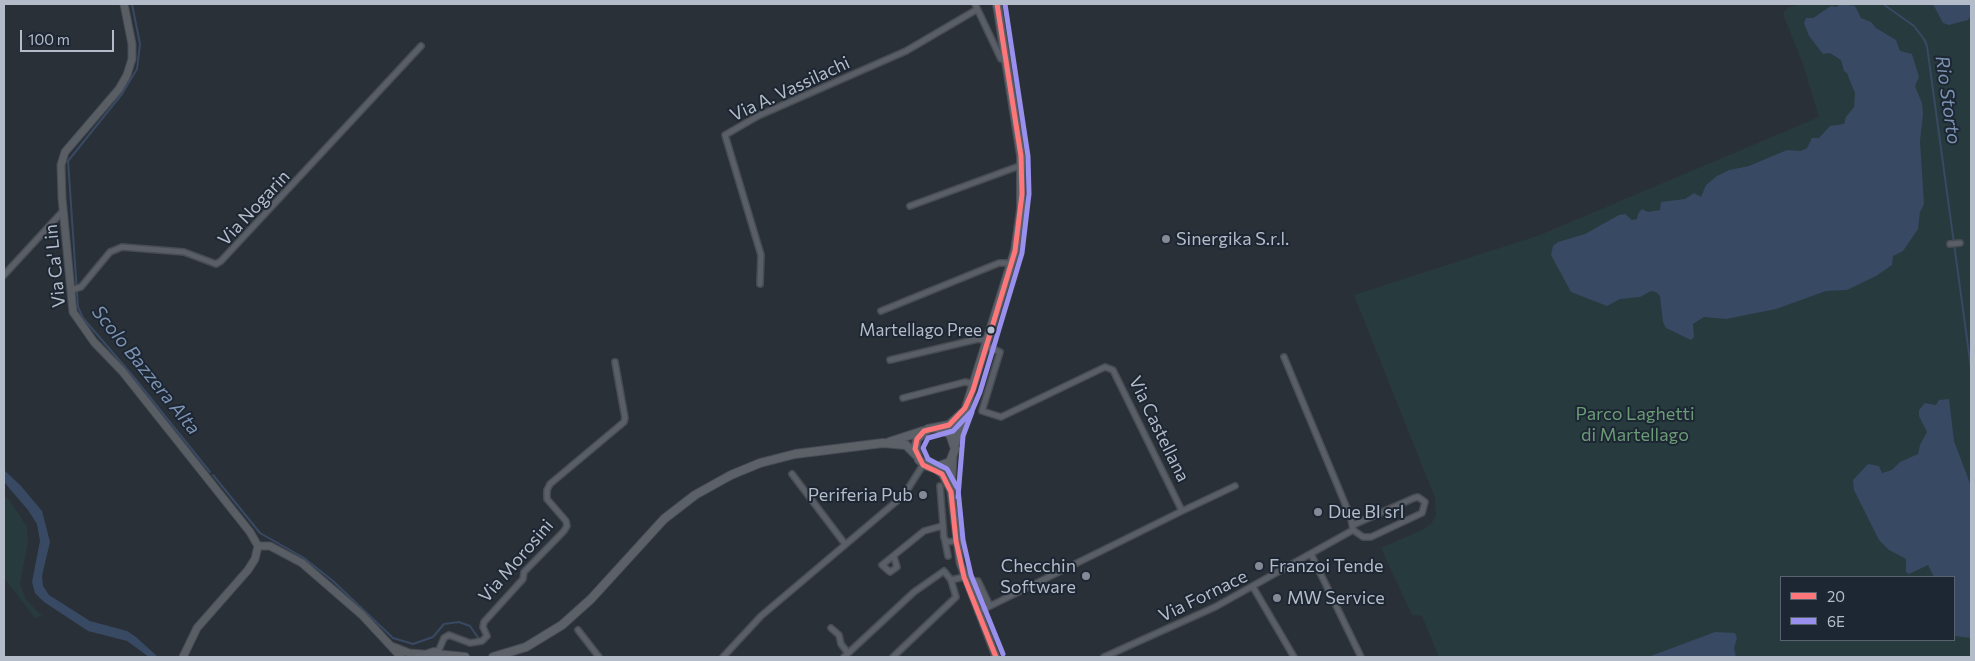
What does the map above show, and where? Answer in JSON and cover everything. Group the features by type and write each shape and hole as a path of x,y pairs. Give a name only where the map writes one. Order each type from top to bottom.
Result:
{"main road":[{"path":"887,442 906,445 923,465 934,468 945,466 953,458 954,443 963,412 975,384 1011,263 1021,209 1022,165 997,4"},
{"path":"493,657 526,647 567,621 591,599 655,527 684,503 716,483 760,463 795,454 887,442 949,425 963,412"},
{"path":"937,428 947,432 954,443"},
{"path":"916,455 917,439 924,431"},
{"path":"421,656 465,657"}],"street":[{"name":"Via Ca' Lin","path":"124,4 131,30 132,59 119,89 63,157 61,175 64,211 75,289 73,312 85,330 122,371 250,532 258,546"},
{"path":"975,4 976,10 1000,59 1007,61"},
{"name":"Via A. Vassilachi","path":"760,284 761,255 725,135 758,116 906,51 976,10"},
{"name":"Via Nogarin","path":"75,289 110,252 122,247 184,252 216,264 222,262 421,46"},
{"path":"910,206 1022,165"},
{"path":"4,275 64,211"},
{"path":"1950,244 1960,243"},
{"path":"881,311 999,263 1011,263"},
{"path":"890,360 978,339 987,343"},
{"name":"Via Castellana","path":"987,343 1000,352 982,411 1001,417 1105,367 1113,370 1182,511"},
{"path":"1284,357 1353,528"},
{"name":"Via Morosini","path":"443,655 444,638 449,635 477,644 487,636 483,627 484,622 523,579 524,572 567,526 566,521 547,499 546,490 550,484 624,422 625,418 615,362"},
{"path":"903,398 964,382 975,384"},
{"path":"953,458 951,492 956,541 966,579 996,657"},
{"path":"723,657 761,616 904,495 923,465"},
{"path":"934,468 945,479 951,492"},
{"path":"792,474 845,544"},
{"path":"940,486 942,526 948,556"},
{"path":"978,612 1235,486"},
{"name":"Via Fornace","path":"1104,657 1253,588 1310,554 1350,534 1353,528 1414,498 1419,497 1426,502 1422,513 1371,537 1363,537 1353,528"},
{"path":"894,557 924,531 942,526"},
{"path":"946,541 956,541"},
{"path":"183,657 197,628 248,570 255,559 258,546 270,546 302,563 339,594 394,647 401,657"},
{"path":"1310,554 1350,640 1361,657"},
{"path":"832,628 839,636 846,655 914,592 947,568 956,597 893,657"},
{"path":"951,580 966,579 978,581 990,606"},
{"path":"1253,588 1294,657"},
{"path":"578,630 599,657"},
{"path":"394,647 421,656"}],"green space":[{"name":"Parco Laghetti di Martellago","path":"1798,4 1971,4 1971,657 1439,657 1422,616 1412,615 1381,548 1431,524 1436,515 1435,498 1354,295 1540,235 1819,117 1803,64 1784,17 1784,12"},
{"path":"4,495 11,502 27,527 28,542 20,584 26,600 42,616 35,618 4,578"}],"water":[{"path":"1841,4 1855,6 1861,18 1871,22 1876,28 1896,40 1900,51 1912,54 1919,77 1915,86 1922,103 1923,114 1920,141 1924,204 1920,212 1918,229 1903,251 1893,256 1892,265 1876,276 1847,290 1826,291 1776,309 1726,319 1704,317 1693,324 1694,337 1691,340 1666,328 1663,322 1660,296 1656,292 1651,291 1640,297 1620,299 1607,306 1571,292 1551,255 1553,246 1558,242 1585,234 1619,215 1625,214 1632,220 1637,219 1642,209 1648,212 1660,210 1661,202 1685,199 1694,193 1701,197 1706,185 1717,176 1729,170 1749,166 1787,150 1801,151 1807,148 1812,138 1819,138 1830,126 1844,124 1846,117 1854,107 1855,93 1847,73 1844,71 1841,60 1830,53 1823,54 1809,36 1804,23 1806,18 1813,18 1831,6 1836,7"},
{"path":"1933,4 1971,4 1971,16 1968,20 1949,25 1943,23"},
{"path":"1949,399 1954,441 1971,486 1971,638 1955,636 1955,576 1934,576 1928,565 1909,574 1906,572 1906,559 1889,550 1879,540 1854,490 1853,480 1868,464 1879,466 1882,473 1892,470 1900,462 1918,454 1920,445 1927,432 1919,416 1919,410 1925,403 1936,405 1939,400"},
{"path":"4,470 21,486 42,511 50,542 42,576 43,586 49,595 90,621 127,631 158,657 149,657 127,641 88,631 44,602 35,593 32,582 40,541 37,524 28,510 4,482"},
{"path":"1715,632 1735,633 1737,638 1734,648 1736,657 1648,657"}],"waterway":[{"name":"Scolo Bazzera Alta","path":"132,4 140,44 137,69 122,94 68,161 78,307 83,318 132,375 210,472"},
{"name":"Rio Storto","path":"1883,4 1914,26 1927,46 1971,368"},
{"name":"Scolo Bazzera Alta","path":"213,475 260,533 304,558 333,581 393,638 413,644 433,637 444,624 459,622 470,626 479,639"}],"transit line":[{"name":"20","path":"996,657 964,577 956,541 951,492 942,474 923,465 915,449 917,439 924,431 949,425 965,408 973,390 1015,251 1022,194 1021,156 997,4"},
{"name":"6E","path":"1003,654 971,575 963,540 958,489 947,469 928,459 923,448 928,438 953,431 972,411 980,392 1022,253 1029,194 1028,156 1005,4"},
{"name":"6E","path":"958,497 963,436 972,412"}],"place":[{"name":"Sinergika S.r.l.","path":"1166,239"},
{"name":"Martellago Pree","path":"991,330"},
{"name":"Periferia Pub","path":"923,495"},
{"name":"Due BI srl","path":"1318,512"},
{"name":"Franzoi Tende","path":"1259,566"},
{"name":"Checchin Software","path":"1086,576"},
{"name":"MW Service","path":"1277,598"}]}
